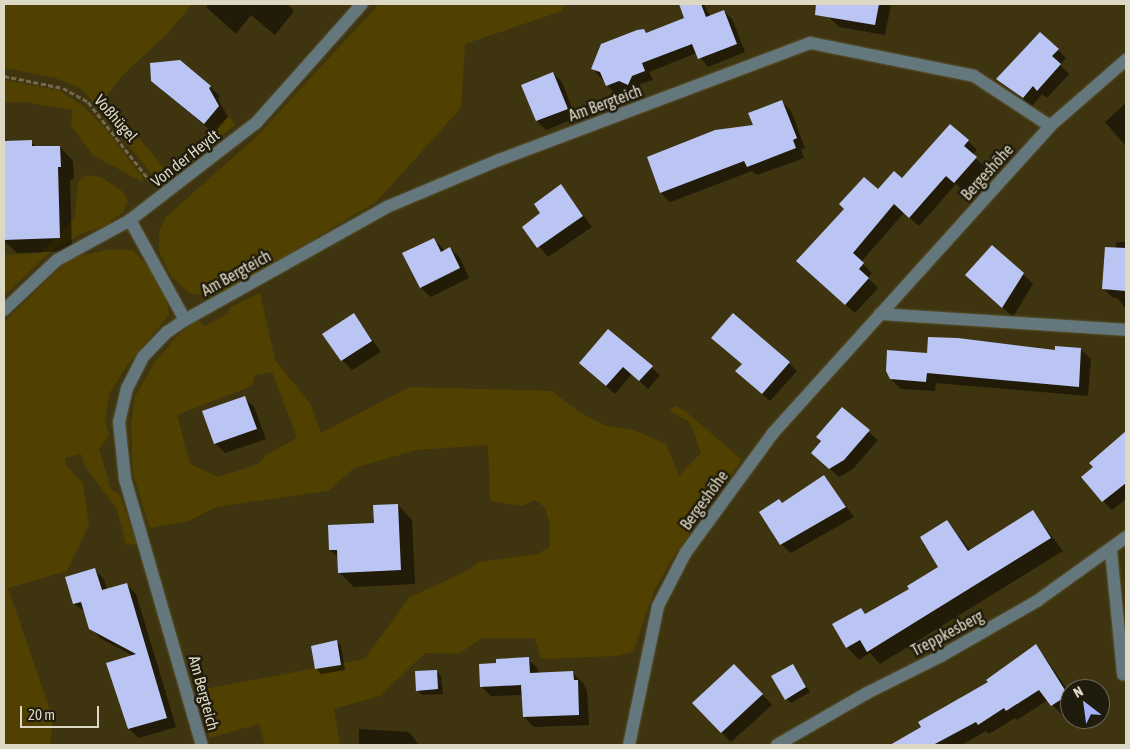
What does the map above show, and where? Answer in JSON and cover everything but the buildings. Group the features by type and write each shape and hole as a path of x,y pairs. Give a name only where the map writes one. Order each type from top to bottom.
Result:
{"street":[{"name":"Von der Heydt","path":"4,310 56,260 130,220 256,123 362,4"},
{"name":"Am Bergteich","path":"202,745 125,479 119,422 127,388 143,357 167,332 185,320 387,207 499,160 811,43 974,76 1050,126"},
{"name":"Bergeshöhe","path":"629,745 658,606 686,552 773,433 1050,126 1126,60"},
{"path":"130,220 185,320"},
{"path":"880,314 1126,330"},
{"name":"Treppkesberg","path":"777,745 867,692 1022,610 1111,551 1126,538"},
{"path":"1111,551 1123,674"}],"path":[{"name":"Voßhügel","path":"4,76 63,88 88,102 162,196"}],"shaded area":[{"path":"4,4 192,4 168,33 125,73 105,98 165,169 229,116 235,125 160,184 82,89 55,78 4,68"},
{"path":"379,4 564,4 562,11 465,44 461,108 377,201 235,287 210,296 189,293 171,276 159,251 159,231 166,217 256,137"},
{"path":"4,80 59,90 83,106 107,130 143,178 142,182 93,155 71,126 73,110 23,102 4,103"},
{"path":"86,175 101,177 122,191 128,200 123,212 105,226 81,234 49,253 4,296 4,255 41,253 75,217 78,182"},
{"path":"107,250 133,250 150,269 167,299 169,315 126,367 109,394 105,422 109,435 99,449 111,489 120,495 137,544 126,545 117,509 84,465 81,454 65,458 66,465 83,483 89,525 67,571 8,588 53,719 50,745 4,745 4,322 70,258"},
{"path":"260,293 275,360 311,405 321,433 410,387 552,391 579,412 604,425 634,430 666,444 679,476 701,453 690,422 669,411 675,406 685,411 742,460 672,559 654,591 633,652 616,656 541,659 535,638 483,638 458,654 425,653 380,696 334,709 340,745 265,745 259,724 209,738 199,690 364,659 410,597 467,571 478,562 537,554 550,547 549,521 545,507 534,500 523,506 490,501 488,445 417,450 354,468 328,491 216,507 189,521 150,528 133,474 131,424 135,397 154,363 180,333 197,320 205,326 227,314 232,306","holes":["272,372 297,438 266,455 258,464 218,477 190,464 177,415 252,386 255,375"]}]}
